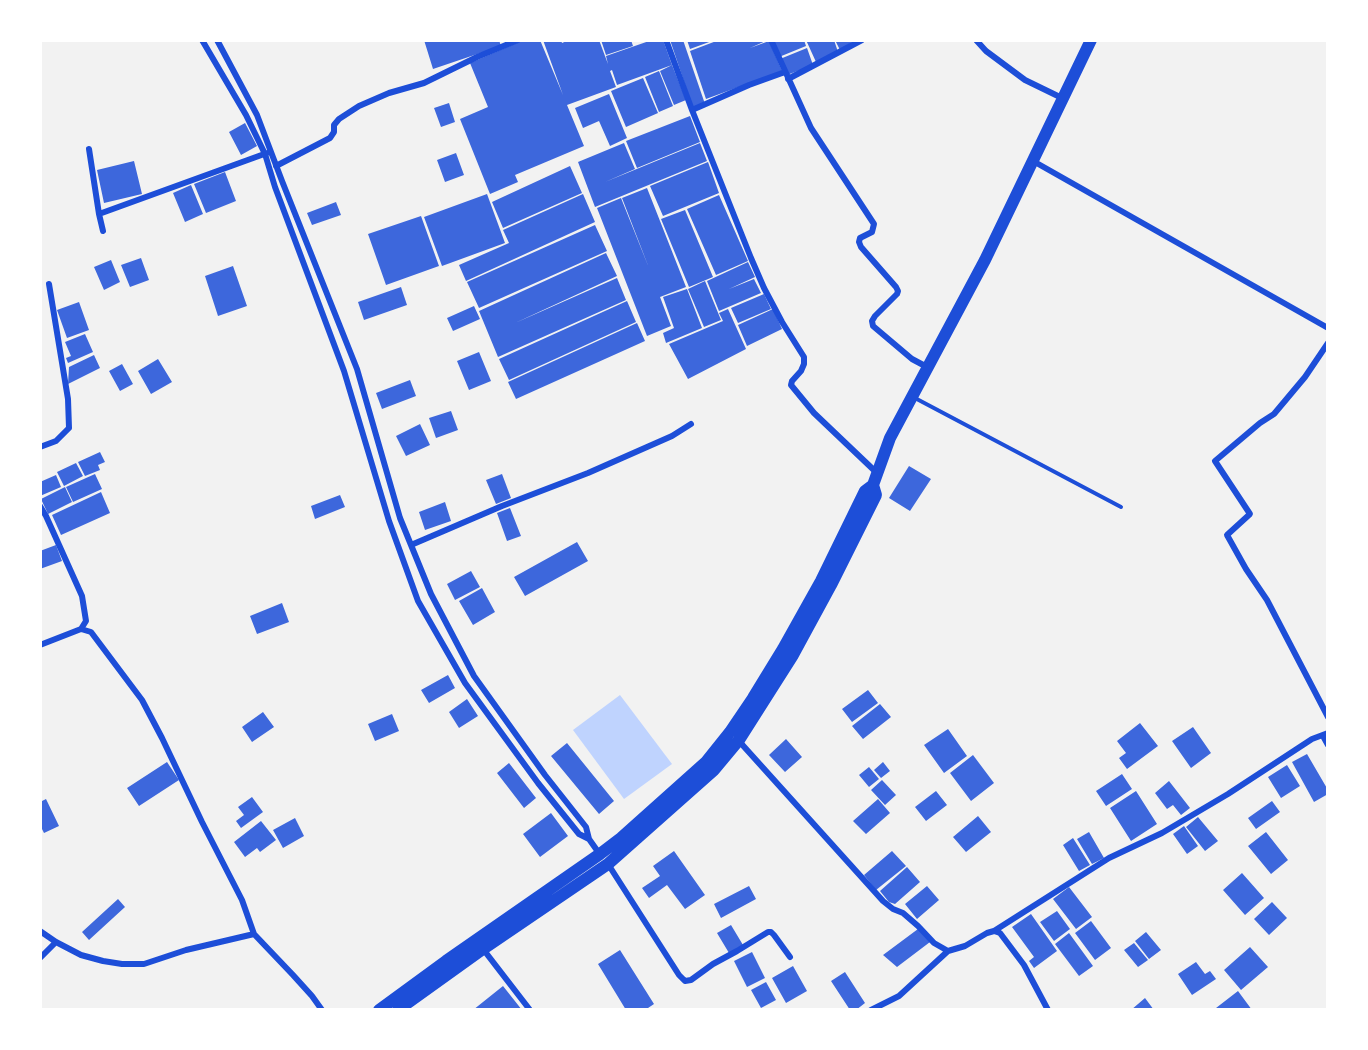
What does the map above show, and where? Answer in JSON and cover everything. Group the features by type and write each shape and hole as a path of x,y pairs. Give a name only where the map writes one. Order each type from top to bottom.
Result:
{"main road":[{"path":"398,1010 604,859 714,770 734,736 793,655 831,585 876,495 875,479 890,438 985,260 1091,40"},
{"path":"379,1010 446,961 604,859"}],"street":[{"path":"202,40 276,166 357,369 400,518 431,594 474,676 545,775 586,827 589,839 685,981 691,980 713,964 768,932 774,935 790,957"},
{"path":"217,40 257,115 268,153 274,187 344,372 389,521 418,601 465,683 538,783 579,834 589,839"},
{"path":"276,166 330,138 334,132 334,125 339,119 359,106 389,93 424,83 518,40"},
{"path":"666,40 764,288 805,358 801,371 791,385 875,479"},
{"path":"771,40 811,128 874,224 872,232 861,238 859,242 861,247 897,287 897,294 874,316 873,326 912,359 928,368"},
{"path":"692,110 749,86 787,76 862,40"},
{"path":"976,40 986,51 1025,80 1062,98"},
{"path":"89,149 103,231"},
{"path":"99,214 268,153"},
{"path":"1032,160 1328,328"},
{"path":"40,447 56,441 69,428 68,399 49,284"},
{"path":"1328,343 1305,377 1274,414 1215,461 1251,514 1227,535 1267,600 1328,717"},
{"path":"411,545 502,506 588,473 672,436 691,424"},
{"path":"40,506 82,596 86,621 81,629 40,645"},
{"path":"81,629 90,632 142,700 242,900 254,934 312,996 322,1010"},
{"path":"871,1010 899,996 948,951 965,946 994,931 1109,858 1162,833 1228,794 1312,739 1325,734 1328,745"},
{"path":"734,736 883,901 903,913 934,943 948,951"},
{"path":"994,931 1000,933 1024,965 1048,1010"},
{"path":"40,932 81,955 122,964 144,964 186,950 254,934"},
{"path":"40,958 56,942"},
{"path":"483,949 530,1010"}],"lane":[{"path":"912,397 1121,507"}],"water":[{"path":"620,695 672,764 624,799 573,730"}],"building":[{"path":"424,40 499,40 501,46 433,69"},
{"path":"524,40 540,40 563,95 543,40 561,40 562,43 569,40 599,40 608,64 606,56 652,40 663,40 672,65 617,85 612,70 610,71 616,87 567,105 584,146 515,175 518,182 490,194 460,119 488,107 470,63"},
{"path":"601,40 631,40 633,46 606,55"},
{"path":"670,40 683,40 705,104 693,108"},
{"path":"687,40 712,40 712,41 690,49"},
{"path":"719,40 768,40 750,48 769,41 782,71 706,99 690,51"},
{"path":"773,40 804,40 806,46 779,57"},
{"path":"806,40 834,40 838,52 816,62"},
{"path":"835,40 855,40 840,50"},
{"path":"807,48 813,65 787,75 780,59"},
{"path":"672,65 686,100 674,105 660,71"},
{"path":"659,71 673,106 659,112 645,77"},
{"path":"643,78 658,113 626,127 611,91"},
{"path":"609,94 627,138 610,146 599,121 583,128 575,108"},
{"path":"449,103 455,122 441,127 434,108"},
{"path":"690,116 700,142 637,168 626,141"},
{"path":"245,123 257,146 241,155 229,132"},
{"path":"624,143 635,169 605,182 700,143 707,161 595,207 578,162"},
{"path":"456,153 464,175 445,182 437,160"},
{"path":"134,161 142,194 104,203 97,170"},
{"path":"708,162 719,193 663,216 650,186"},
{"path":"570,166 582,193 503,228 492,202"},
{"path":"225,172 236,201 206,213 194,184"},
{"path":"191,185 203,214 185,222 173,193"},
{"path":"647,188 686,287 660,297 671,326 647,336 597,208 621,198 649,268 622,198"},
{"path":"487,194 505,243 442,266 424,217"},
{"path":"583,194 595,222 466,281 459,265 509,243 503,230"},
{"path":"719,195 748,261 716,275 687,209"},
{"path":"336,202 341,215 312,225 307,213"},
{"path":"685,210 713,277 689,287 661,219"},
{"path":"421,216 439,266 386,285 368,234"},
{"path":"595,225 607,251 479,308 467,282"},
{"path":"606,253 617,276 515,323 617,278 626,300 498,357 479,311"},
{"path":"141,258 149,280 130,287 121,265"},
{"path":"111,260 120,282 104,290 94,267"},
{"path":"748,262 755,277 729,289 754,279 761,293 719,311 707,281"},
{"path":"233,266 247,306 218,316 205,276"},
{"path":"705,281 721,320 704,327 688,289"},
{"path":"401,287 407,305 364,320 358,302"},
{"path":"687,289 702,328 666,343 663,333 674,328 663,297"},
{"path":"764,294 771,309 738,323 731,308"},
{"path":"627,301 636,322 509,380 499,359"},
{"path":"79,302 89,330 67,338 57,310"},
{"path":"474,306 480,319 453,331 447,318"},
{"path":"728,309 746,349 688,379 669,344 723,321 719,313"},
{"path":"773,309 782,329 747,346 738,325"},
{"path":"637,323 645,341 516,399 508,382"},
{"path":"85,334 93,352 68,363 66,358 71,356 65,342"},
{"path":"479,352 491,381 469,390 457,361"},
{"path":"94,355 100,368 68,384 69,367"},
{"path":"158,359 172,382 151,394 138,371"},
{"path":"122,364 133,384 120,391 109,371"},
{"path":"410,380 416,396 382,409 376,393"},
{"path":"451,411 458,430 436,438 429,418"},
{"path":"420,424 430,445 406,456 396,436"},
{"path":"100,452 105,462 98,465 100,470 85,476 78,462"},
{"path":"76,463 83,476 64,486 57,472"},
{"path":"909,466 931,479 910,511 889,498"},
{"path":"95,474 102,489 73,502 66,487"},
{"path":"502,474 511,498 496,504 486,480"},
{"path":"56,475 61,487 40,496 40,482"},
{"path":"65,487 72,502 48,514 41,499"},
{"path":"101,492 110,513 61,535 52,515"},
{"path":"340,495 345,507 315,519 311,506"},
{"path":"445,502 451,521 425,530 419,512"},
{"path":"510,508 521,536 507,541 497,513"},
{"path":"577,542 588,561 525,596 514,577"},
{"path":"56,545 62,561 40,569 40,551"},
{"path":"471,571 480,587 455,600 447,584"},
{"path":"482,588 495,612 473,625 459,601"},
{"path":"282,603 289,622 257,634 250,616"},
{"path":"448,675 455,688 429,703 421,690"},
{"path":"868,690 878,703 852,722 842,709"},
{"path":"467,699 478,716 459,728 449,712"},
{"path":"880,704 891,717 863,739 852,726"},
{"path":"263,712 274,727 252,742 242,727"},
{"path":"392,714 399,731 375,741 368,724"},
{"path":"1140,723 1158,746 1127,769 1119,758 1126,753 1117,741"},
{"path":"1193,727 1211,753 1191,768 1172,741"},
{"path":"948,729 967,756 944,773 924,745"},
{"path":"786,739 802,757 785,772 769,755"},
{"path":"567,743 614,801 599,814 551,756"},
{"path":"1307,754 1328,790 1328,794 1314,802 1292,762"},
{"path":"973,755 994,783 971,801 950,773"},
{"path":"167,762 179,780 139,806 127,788"},
{"path":"883,762 890,771 881,778 874,770"},
{"path":"509,763 536,798 524,808 497,773"},
{"path":"1287,765 1300,786 1281,798 1268,777"},
{"path":"869,767 879,779 869,787 859,775"},
{"path":"1122,774 1132,789 1106,806 1096,791"},
{"path":"882,780 896,795 885,805 871,790"},
{"path":"1169,781 1190,808 1181,815 1173,805 1167,809 1155,793"},
{"path":"936,791 947,805 926,821 915,807"},
{"path":"1136,791 1157,824 1131,841 1110,808"},
{"path":"252,797 263,812 241,828 236,821 244,815 238,807"},
{"path":"46,799 59,826 44,833 40,825 40,802"},
{"path":"878,799 890,813 866,834 853,821"},
{"path":"1272,801 1280,812 1256,829 1248,818"},
{"path":"551,813 568,836 540,857 523,834"},
{"path":"978,816 991,832 966,852 953,837"},
{"path":"1198,817 1218,841 1205,851 1186,827"},
{"path":"295,818 304,836 283,848 273,830"},
{"path":"261,821 276,840 260,852 257,848 245,857 234,842"},
{"path":"1184,826 1198,846 1187,854 1173,834"},
{"path":"1089,832 1104,858 1092,864 1077,839"},
{"path":"1266,832 1288,860 1271,874 1248,846"},
{"path":"1073,838 1090,865 1079,871 1063,845"},
{"path":"674,851 705,895 685,909 667,885 649,898 642,888 660,876 653,866"},
{"path":"892,851 906,866 876,890 864,875"},
{"path":"907,867 920,882 895,904 889,902 880,891"},
{"path":"1242,873 1264,898 1245,915 1223,890"},
{"path":"749,886 756,899 721,918 714,904"},
{"path":"927,886 939,900 917,919 905,904"},
{"path":"1069,887 1092,917 1076,929 1053,899"},
{"path":"118,899 125,907 89,940 82,932"},
{"path":"1272,902 1287,918 1269,935 1254,919"},
{"path":"1057,911 1070,929 1054,941 1040,922"},
{"path":"1031,914 1057,951 1034,968 1029,961 1034,957 1012,927"},
{"path":"1091,921 1111,948 1095,960 1075,933"},
{"path":"731,925 743,945 729,953 717,933"},
{"path":"918,929 930,942 897,967 883,955"},
{"path":"1146,932 1161,950 1149,959 1135,941"},
{"path":"1069,933 1093,966 1079,976 1055,944"},
{"path":"1134,943 1148,960 1138,967 1124,950"},
{"path":"1250,947 1268,967 1241,990 1224,970"},
{"path":"620,950 654,1004 645,1010 626,1010 598,964"},
{"path":"752,952 765,978 747,987 734,961"},
{"path":"1196,962 1205,974 1210,971 1216,979 1192,995 1178,974"},
{"path":"793,966 807,991 786,1003 772,978"},
{"path":"845,972 865,1003 856,1010 850,1010 831,981"},
{"path":"766,982 776,1000 761,1008 751,990"},
{"path":"503,986 522,1010 473,1010"},
{"path":"1238,991 1252,1010 1218,1010 1216,1008"},
{"path":"1145,998 1154,1010 1131,1010"}]}
